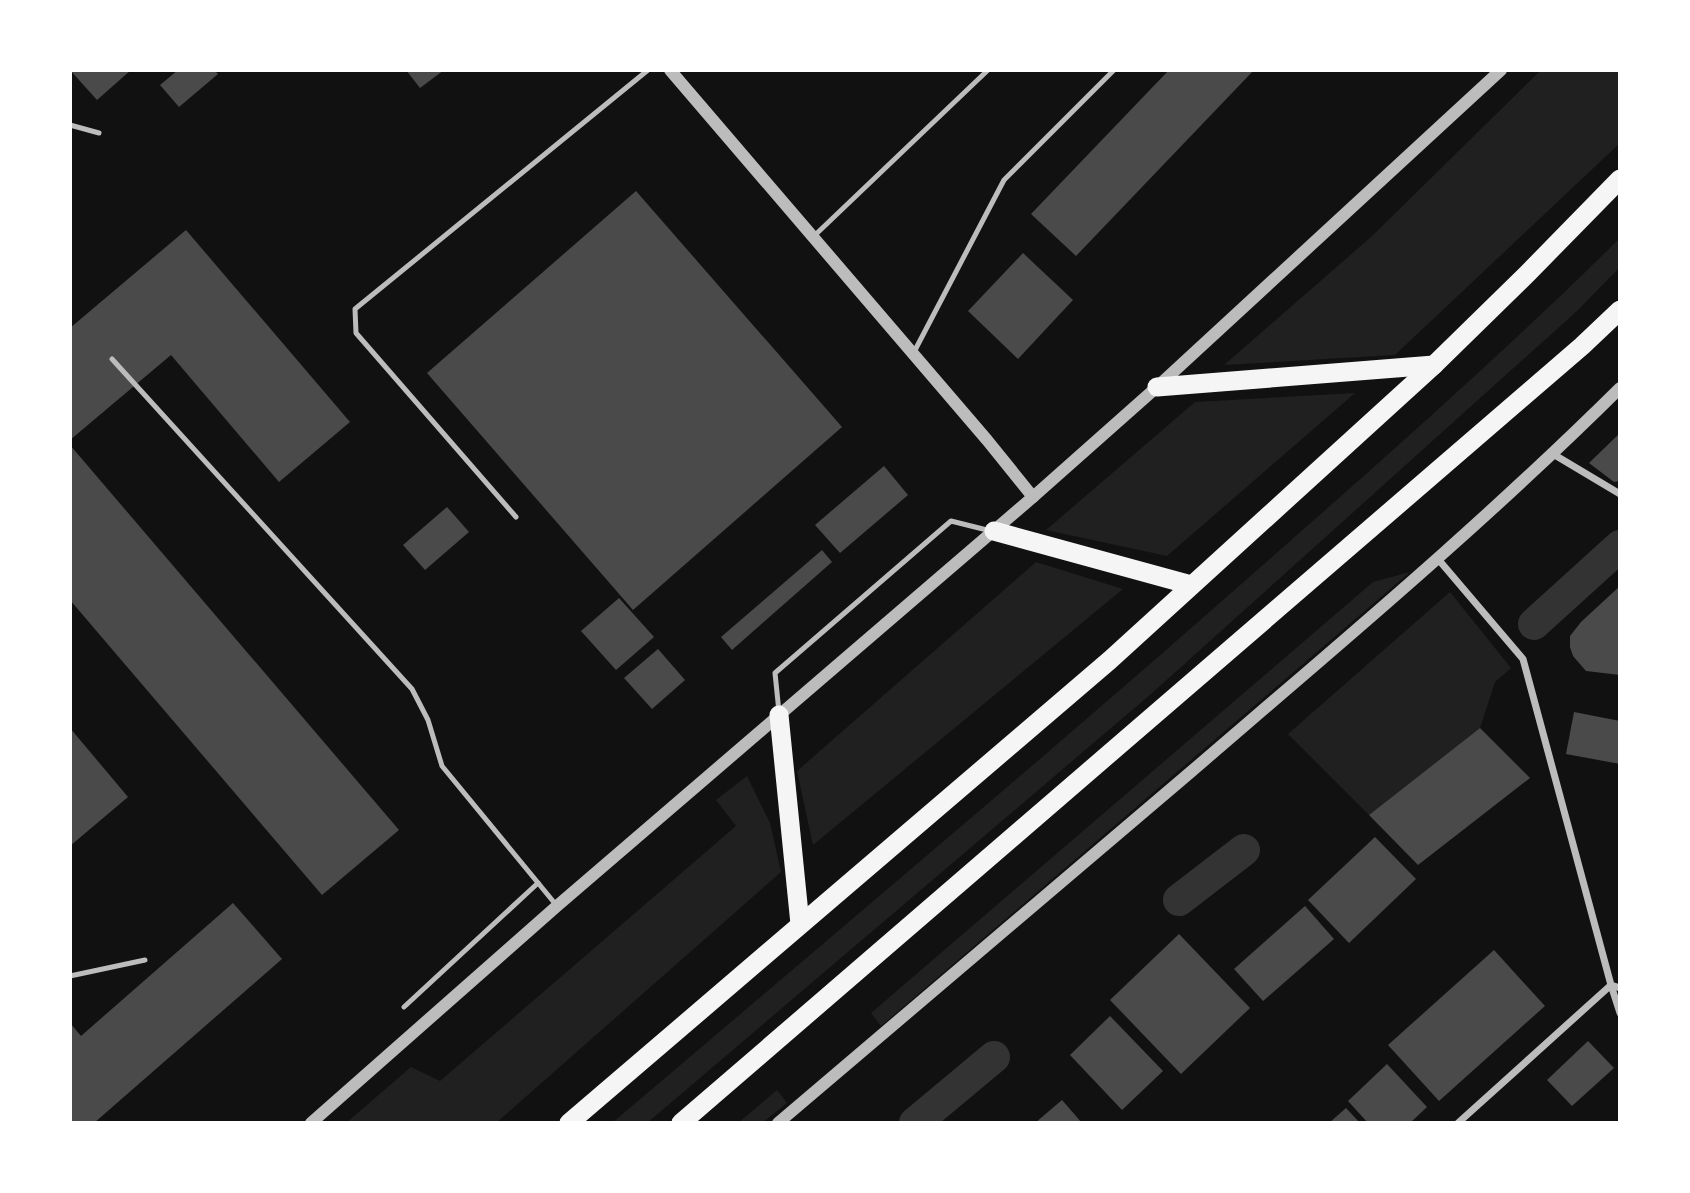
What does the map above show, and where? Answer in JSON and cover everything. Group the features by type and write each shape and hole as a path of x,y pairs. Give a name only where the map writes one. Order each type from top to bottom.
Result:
{"highway":[{"path":"569,1123 1110,660 1434,365 1620,179"},
{"path":"681,1123 1572,355 1620,310"},
{"path":"1157,387 1434,365"},
{"path":"994,531 1191,585"},
{"path":"779,715 800,924"}],"street":[{"path":"670,70 1033,497"},
{"path":"311,1123 557,906 1033,497 1157,387 1501,70"},
{"path":"778,1123 1438,559 1553,454 1620,388"},
{"path":"1553,454 1620,494"},
{"path":"1438,559 1523,659 1620,1013"},
{"path":"1611,985 1620,988"},
{"path":"1458,1123 1611,985"}],"lane":[{"path":"516,517 356,333 355,309 648,70"},
{"path":"813,237 988,70"},
{"path":"913,354 1004,180 1114,70"},
{"path":"70,125 99,133"},
{"path":"111,359 412,689 428,720 442,766 557,906"},
{"path":"779,715 775,673 941,530 951,522 994,531"},
{"path":"404,1007 538,883"},
{"path":"70,976 145,960"}],"shaded area":[{"path":"1541,70 1620,70 1620,143 1395,355 1224,365 1371,237"},
{"path":"1620,238 1620,267 1577,311 1151,694 647,1123 612,1123 1190,629 1448,400"},
{"path":"1355,393 1167,556 1046,530 1195,402"},
{"path":"1036,562 1123,589 813,845 797,771"},
{"path":"1410,572 881,1026 871,1013 1373,582"},
{"path":"1450,592 1511,668 1495,682 1480,728 1369,815 1288,734"},
{"path":"747,776 770,823 781,872 496,1123 346,1123 411,1067 440,1081 736,826 716,800"},
{"path":"777,1090 787,1103 762,1123 738,1123"}],"building":[{"path":"70,70 131,70 97,100"},
{"path":"178,70 214,70 218,74 179,107 160,85"},
{"path":"406,70 444,70 420,88"},
{"path":"1169,70 1254,70 1076,256 1031,214"},
{"path":"636,191 842,427 633,610 427,373"},
{"path":"186,230 350,422 279,482 171,355 70,440 70,328"},
{"path":"1023,253 1073,300 1018,359 968,311"},
{"path":"1620,433 1620,481 1614,482 1589,463"},
{"path":"70,445 399,830 322,895 70,600"},
{"path":"884,466 908,495 840,553 815,525"},
{"path":"447,507 469,532 425,570 403,545"},
{"path":"822,550 832,562 732,650 721,637"},
{"path":"1620,586 1620,675 1586,671 1573,656 1570,636 1581,622"},
{"path":"619,598 654,637 616,670 581,631"},
{"path":"658,649 685,680 652,709 624,678"},
{"path":"1574,712 1620,721 1620,764 1566,754"},
{"path":"70,728 128,797 70,846"},
{"path":"1480,728 1530,778 1418,865 1369,815"},
{"path":"1375,837 1416,879 1349,943 1308,900"},
{"path":"233,903 282,959 94,1123 70,1123 70,1023 81,1036"},
{"path":"1305,906 1334,939 1263,1001 1234,969"},
{"path":"1179,934 1250,1008 1181,1074 1110,1000"},
{"path":"1494,950 1545,1006 1439,1101 1388,1045"},
{"path":"1110,1016 1163,1071 1122,1110 1070,1055"},
{"path":"1588,1041 1614,1068 1572,1106 1547,1080"},
{"path":"1387,1064 1427,1107 1410,1123 1368,1123 1348,1101"},
{"path":"1062,1100 1082,1123 1035,1123"},
{"path":"1346,1108 1360,1123 1329,1123"}],"waterway":[{"path":"1534,624 1620,546"},
{"path":"1179,900 1244,850"},
{"path":"915,1123 994,1057"}]}
